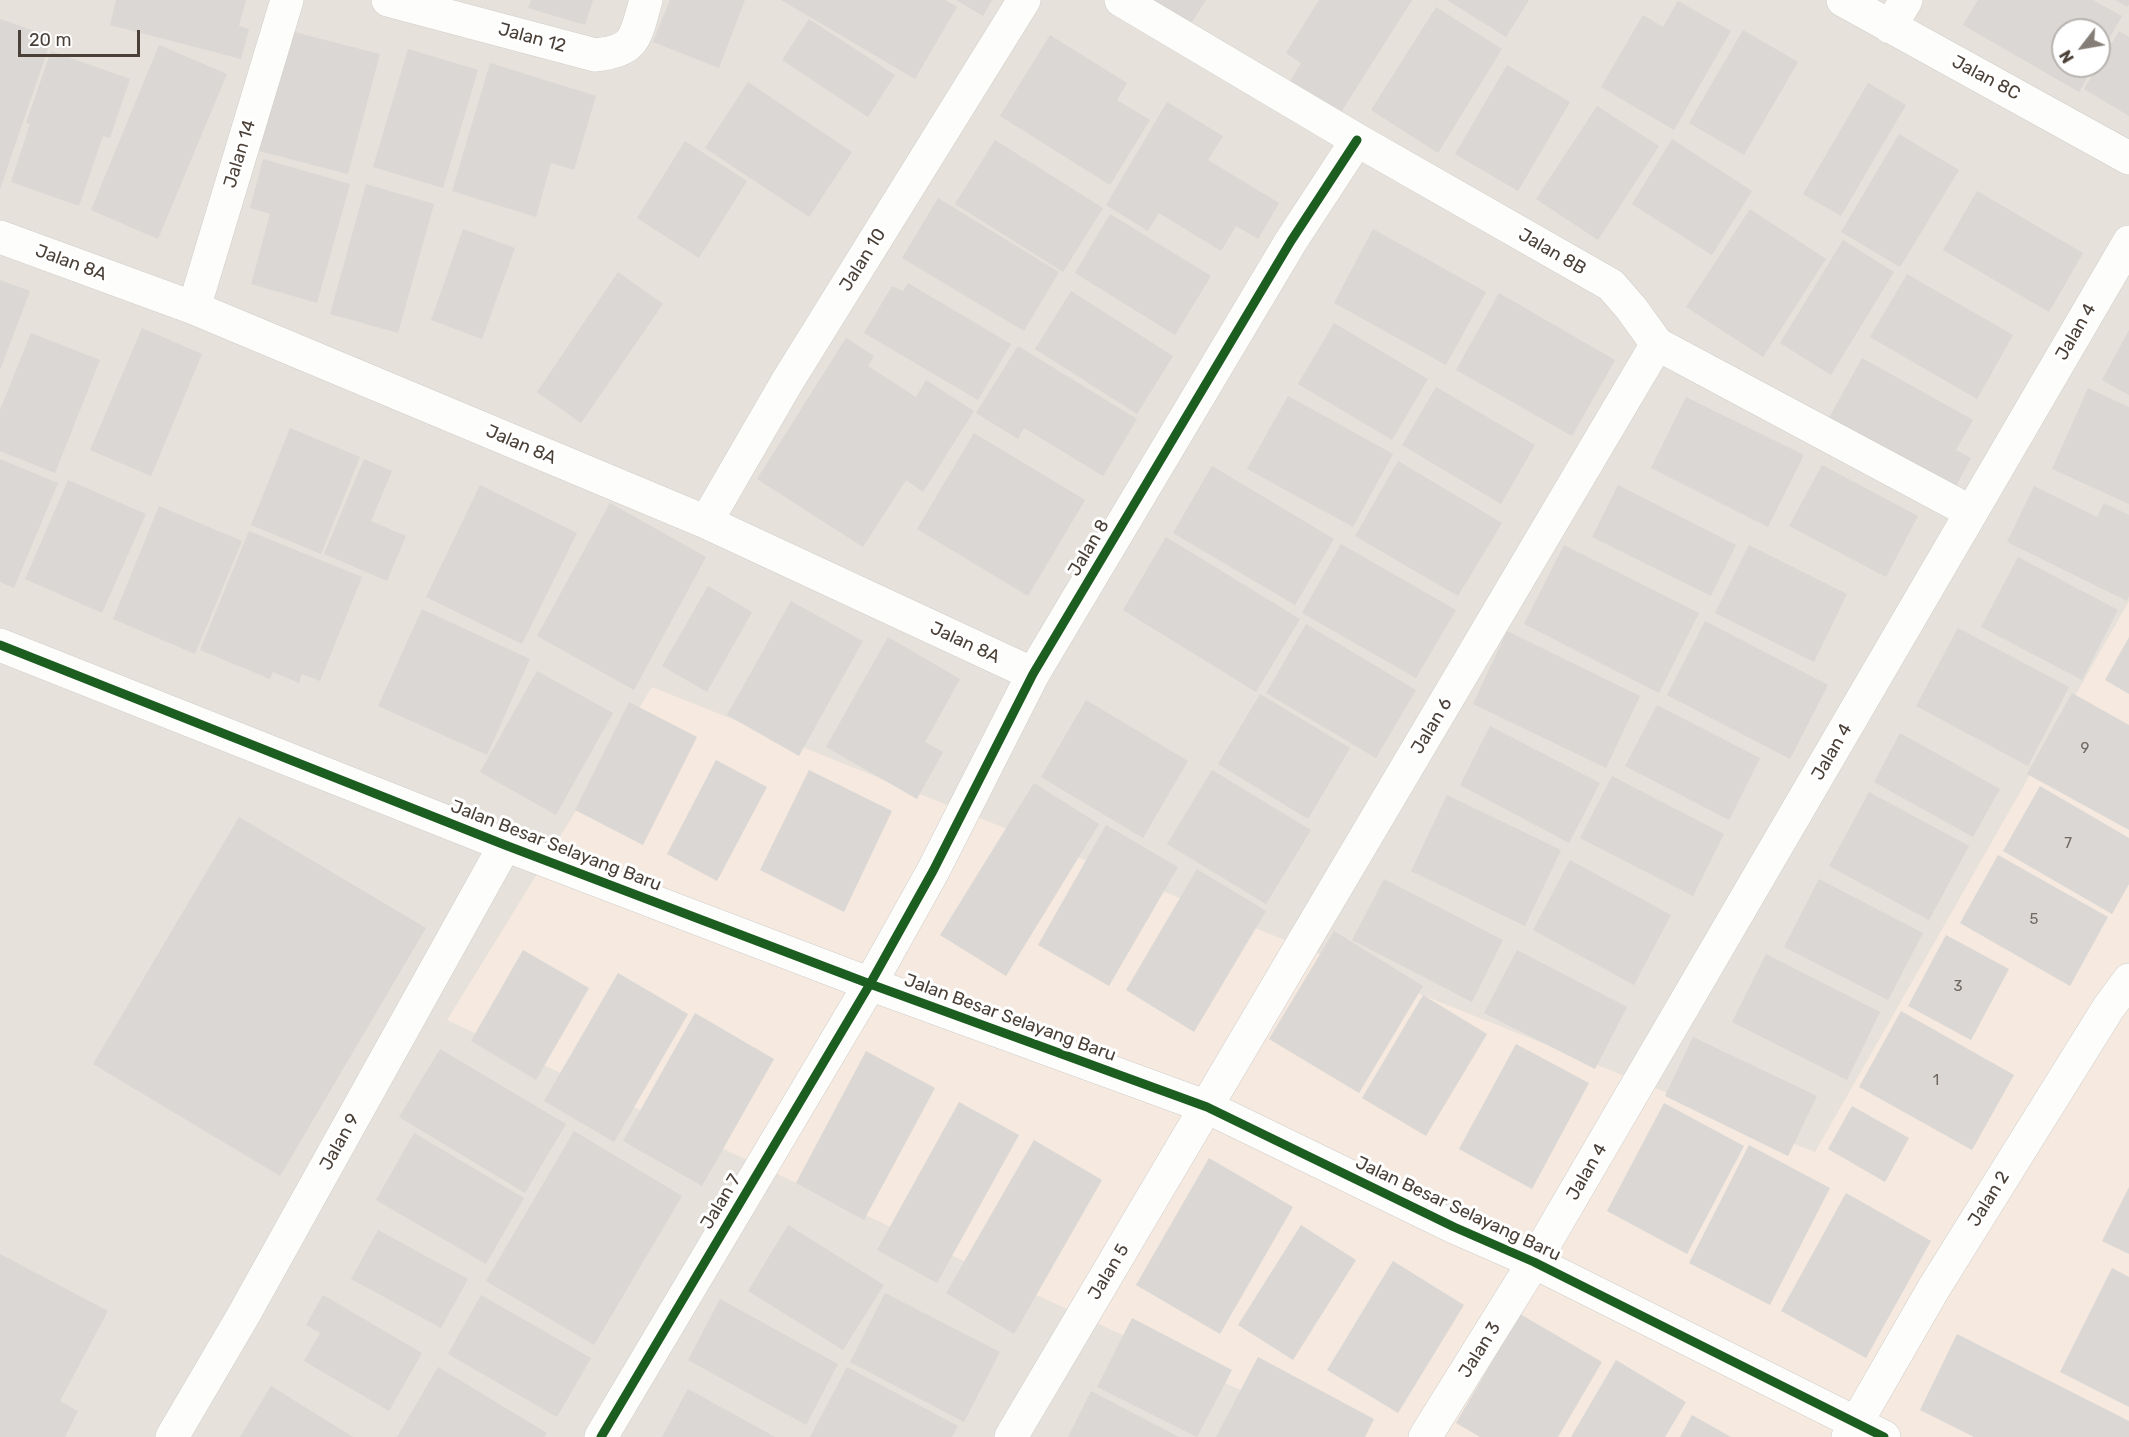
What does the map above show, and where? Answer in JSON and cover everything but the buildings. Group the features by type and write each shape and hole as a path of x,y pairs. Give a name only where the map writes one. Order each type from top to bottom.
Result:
{"street":[{"name":"Jalan 14","path":"194,308 287,0"},
{"name":"Jalan 12","path":"388,0 595,55 618,52 635,36 646,0"},
{"name":"Jalan 10","path":"706,522 793,372 1024,0"},
{"name":"Jalan 8B","path":"1121,0 1357,140 1611,285 1657,344 1971,512"},
{"name":"Jalan 8C","path":"1843,0 1898,13 2129,158"},
{"name":"Jalan 8","path":"870,984 933,871 1033,674 1291,241 1357,140"},
{"name":"Jalan 8A","path":"0,237 194,308 706,522 1033,674"},
{"name":"Jalan 4","path":"1534,1262 2129,242"},
{"name":"Jalan 6","path":"1207,1107 1657,344"},
{"name":"Jalan Besar Selayang Baru","path":"0,645 505,845 870,984 1207,1107 1454,1227 1534,1262 1852,1430 1884,1437"},
{"name":"Jalan 9","path":"172,1437 243,1316 505,845"},
{"name":"Jalan 2","path":"1852,1430 1934,1288 2109,1007 2129,980"},
{"name":"Jalan 7","path":"601,1437 870,984"},
{"name":"Jalan 5","path":"1011,1437 1207,1107"},
{"name":"Jalan 3","path":"1425,1437 1534,1262"}],"shaded area":[{"path":"0,0 2129,0 2129,984 1841,1437 0,1437"},
{"path":"2129,601 2129,1437 1341,1437 447,1020 652,687 1815,1152"}],"cycle path":[{"path":"601,1437 870,984 933,871 1033,674 1291,241 1357,140"},
{"path":"0,645 505,845 870,984 1207,1107 1454,1227 1534,1262 1884,1437"}]}
